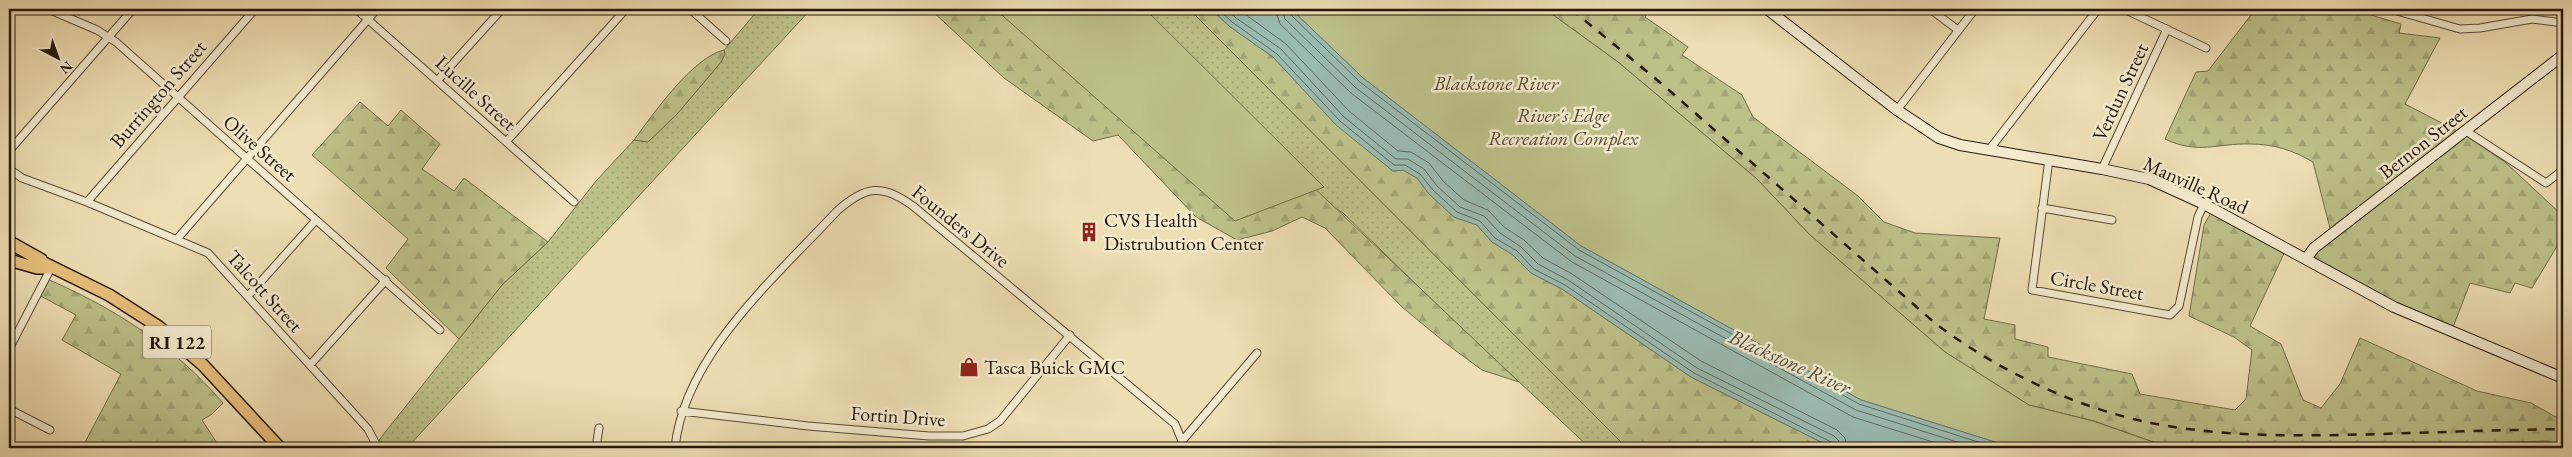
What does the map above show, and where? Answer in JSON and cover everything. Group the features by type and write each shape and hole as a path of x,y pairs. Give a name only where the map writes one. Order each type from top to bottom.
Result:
{"highway":[{"path":"9,242 46,264"}],"main road":[{"name":"Manville Road","path":"1767,9 1897,110 1939,138 1960,145 2102,169 2149,179 2204,204 2394,307 2562,377"},
{"name":"Bernon Street","path":"2306,259 2314,248 2563,55"},
{"name":"RI 122","path":"9,249 46,264 110,295 159,327 212,375 280,448"},
{"name":"RI 122","path":"9,260 37,268 46,264"}],"street":[{"name":"Olive Street","path":"48,9 108,36 386,280 440,330"},
{"path":"9,151 132,9"},
{"name":"Burrington Street","path":"87,202 255,9"},
{"name":"Lucille Street","path":"356,9 574,202"},
{"path":"177,239 377,9"},
{"path":"438,80 502,9"},
{"path":"506,142 626,9"},
{"path":"690,9 726,42"},
{"path":"1930,9 1958,30"},
{"path":"1897,110 1975,9"},
{"path":"1990,150 2098,9"},
{"path":"2124,9 2206,48"},
{"path":"2390,9 2460,29 2480,28 2532,19 2563,23"},
{"name":"Verdun Street","path":"2102,169 2167,29"},
{"path":"2466,131 2546,183 2563,170"},
{"name":"Circle Street","path":"2049,160 2032,290 2170,315 2179,306 2198,217 2204,204"},
{"name":"Talcott Street","path":"9,169 22,178 87,202 208,253 368,429 378,448"},
{"name":"Founders Drive","path":"675,448 681,411 700,371 732,326 837,211 852,198 868,190 886,191 909,203 1175,424 1181,445"},
{"path":"2042,208 2112,220"},
{"path":"248,296 316,220"},
{"path":"9,349 46,264"},
{"path":"310,365 386,280"},
{"name":"Fortin Drive","path":"681,411 808,426 929,436 963,436 988,428 1000,421 1070,335"},
{"path":"1181,445 1257,353"},
{"path":"2562,377 2563,407"},
{"path":"9,408 50,430"},
{"path":"596,448 599,428"}],"green space":[{"path":"759,9 811,9 407,448 389,448 379,440 502,285 548,242 596,181 634,140 648,142 678,113 721,62 725,54 724,50"},
{"path":"930,9 1018,9 1309,183 1519,382 1482,370 1448,345 1402,307 1325,228 1302,217 1272,231 1237,240 1196,217 1118,135 1093,141 1004,78"},
{"path":"995,9 1145,9 1324,187 1235,221"},
{"path":"1018,9 1189,9 1627,448 1590,448 1460,327 1343,213"},
{"path":"1189,9 1211,9 1229,26 1273,57 1336,124 1393,171 1403,170 1417,178 1429,194 1454,217 1477,225 1492,242 1513,255 1531,273 1562,289 1691,377 1833,448 1627,448"},
{"name":"River's Edge Recreation Complex","path":"1291,9 1545,9 1618,62 1756,178 1810,235 1945,352 2029,405 2093,421 2156,443 2185,446 2419,445 2548,441 2549,445 2563,445 2563,448 2014,448 1861,400 1581,246 1363,78"},
{"path":"1545,9 1650,9 1645,17 1688,47 1682,55 1742,95 1753,117 1858,196 1884,222 1915,233 2000,238 1984,319 2015,325 2015,339 2048,347 2048,357 2132,374 2140,394 2235,410 2246,399 2252,350 2234,337 2189,316 2204,225 2213,209 2287,247 2250,326 2281,344 2303,400 2321,408 2340,384 2360,338 2477,391 2531,403 2563,421 2563,445 2424,448 2170,448 2094,421 2029,405 1945,352 1810,235 1756,178 1618,62"},
{"path":"2251,9 2351,9 2401,24 2399,33 2440,38 2405,104 2463,134 2505,162 2563,216 2563,236 2532,288 2515,283 2510,293 2470,283 2452,330 2397,306 2309,258 2332,236 2313,162 2290,151 2267,145 2238,144 2198,147 2177,144 2165,139 2196,72 2208,71 2251,15"},
{"path":"724,50 725,54 721,62 678,113 648,142 634,140 674,88 687,75 700,63"},
{"path":"360,102 388,126 401,110 440,144 422,169 454,191 464,178 548,242 502,285 459,339 386,268 408,239 312,155"},
{"path":"45,278 95,302 141,330 184,363 204,382 223,403 212,414 202,420 220,448 82,448 121,374 62,340 76,315 37,294"}],"water":[{"name":"Blackstone River","path":"1211,9 1291,9 1363,78 1581,246 1861,400 2014,448 1833,448 1691,377 1562,289 1531,273 1513,255 1492,242 1477,225 1454,217 1429,194 1417,178 1403,170 1393,171 1336,125 1273,57 1229,26"}],"railway":[{"path":"1571,9 1662,84 1936,324 2011,372 2066,397 2122,416 2151,423 2237,434 2324,435 2563,429"}],"place":[{"name":"CVS Health Distrubution Center","path":"1089,232"},
{"name":"Tasca Buick GMC","path":"969,367"}]}
